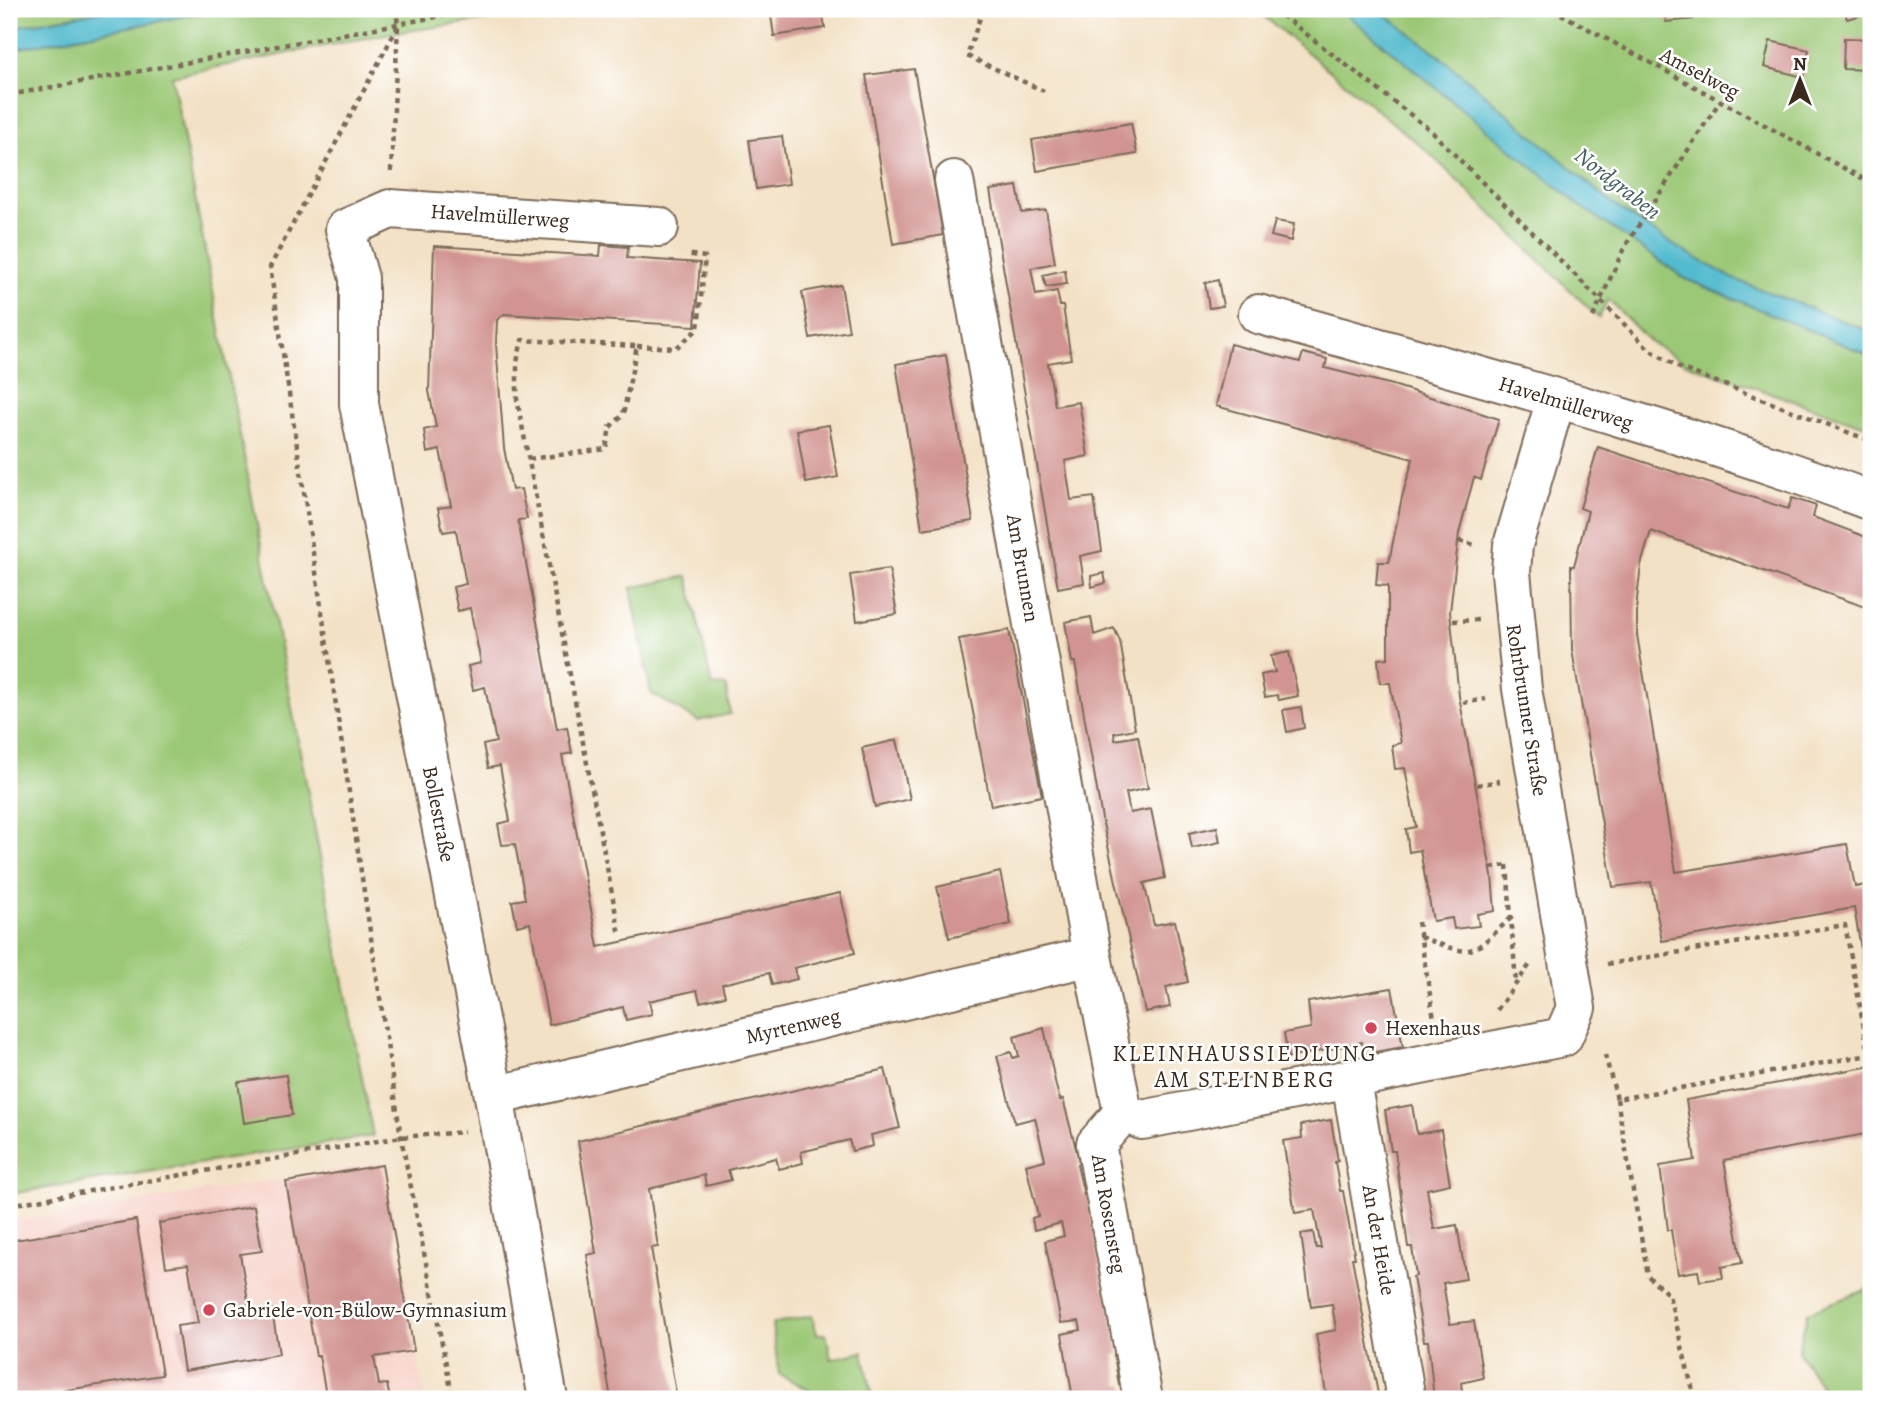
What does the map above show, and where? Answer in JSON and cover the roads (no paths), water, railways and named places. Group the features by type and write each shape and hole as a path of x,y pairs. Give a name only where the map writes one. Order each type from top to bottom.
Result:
{"street":[{"name":"Am Brunnen","path":"954,180 1092,956"},
{"name":"Havelmüllerweg","path":"345,229 390,209 659,227"},
{"name":"Bollestraße","path":"345,229 359,278 359,404 494,1096 548,1399"},
{"name":"Havelmüllerweg","path":"1258,314 1556,399 1871,501"},
{"name":"Rohrbrunner Straße","path":"1351,1081 1563,1037 1576,1008 1522,689 1511,572 1513,545 1556,399"},
{"name":"Myrtenweg","path":"494,1096 1092,956"},
{"path":"1092,956 1123,1113 1142,1120 1351,1081"},
{"name":"An der Heide","path":"1351,1081 1406,1399"},
{"name":"Am Rosensteg","path":"1123,1113 1096,1144 1143,1399"}],"water":[{"path":"114,9 222,9 9,50 9,28"},
{"path":"1340,9 1378,9 1436,53 1614,205 1675,246 1734,279 1871,332 1871,356 1686,279 1579,205"}],"place":[{"name":"Hexenhaus","path":"1371,1028"},
{"name":"Gabriele-von-Bülow-Gymnasium","path":"209,1310"}],"district":[{"name":"KLEINHAUSSIEDLUNG AM STEINBERG","path":"1245,1066"}],"water label":[{"name":"Nordgraben","path":"1618,183"}]}
